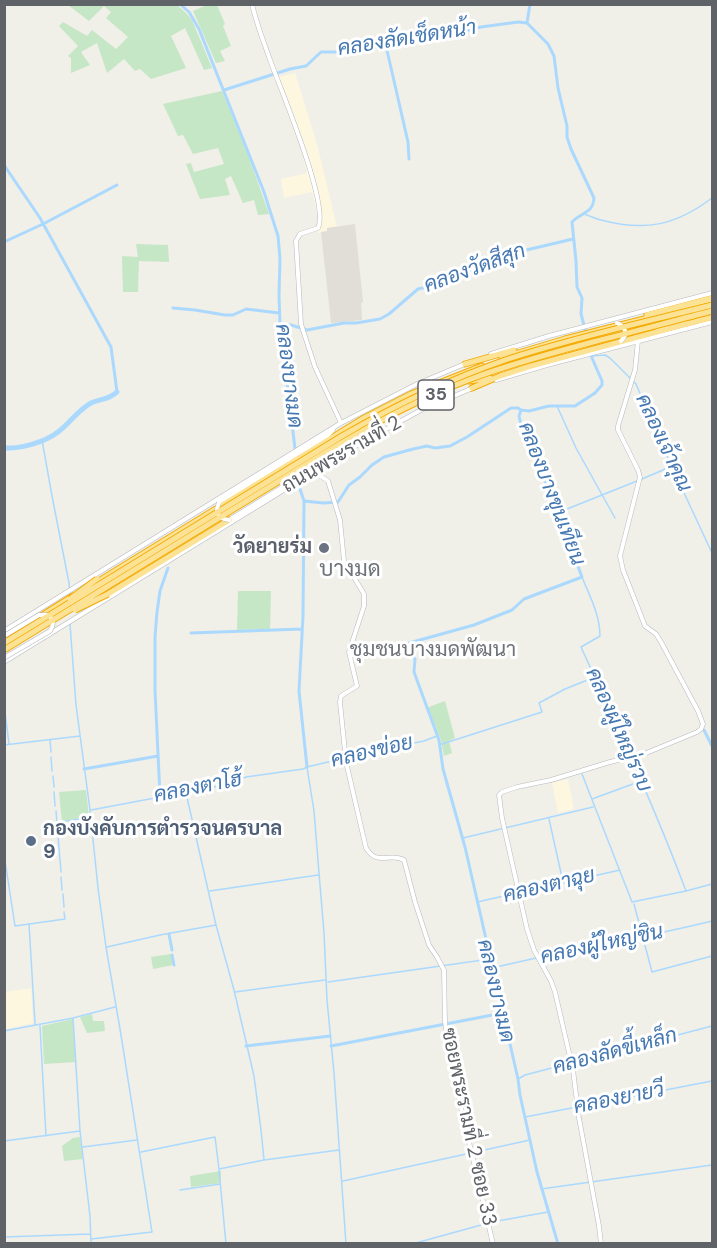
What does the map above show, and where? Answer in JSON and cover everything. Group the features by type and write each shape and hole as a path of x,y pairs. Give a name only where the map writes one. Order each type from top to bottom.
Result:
{"highway":[{"name":"ถนนพระรามที่ 2","path":"4,640 65,601 73,592 290,463 303,451 387,406 468,371 574,333 689,311 712,302"},
{"path":"465,364 617,323 712,302"},
{"path":"4,651 54,616 342,436 421,393 529,353 712,302"},
{"name":"ถนนพระรามที่ 2","path":"4,651 294,479 306,466 359,434 417,404 469,381 517,365 712,314"},
{"path":"54,616 336,446 410,405 509,365 553,352 712,314"},
{"path":"472,388 543,362 712,314"},
{"path":"468,371 494,357"},
{"path":"469,381 500,376"},
{"path":"294,479 303,475 338,447"},
{"path":"54,616 93,581 219,503"},
{"path":"4,640 54,616 103,597 229,520"}],"main road":[{"path":"252,4 309,163 321,220 318,228 302,233 296,238 301,324 316,369 341,423"},
{"name":"ถนนพระรามที่ 2","path":"597,327 712,293"},
{"name":"ถนนพระรามที่ 2","path":"303,475 421,410 472,388 521,372 712,322"},
{"path":"617,323 624,327 625,331 625,336 621,341"},
{"name":"ถนนพระรามที่ 2","path":"4,631 66,593 73,592 288,455 303,451 341,423 417,384 465,364 513,347 574,333"},
{"path":"601,1244 577,1107 573,1070 555,992 526,929 499,794 517,787 551,780 650,752 697,732 703,724 659,639 645,626 621,563 621,549 640,479 638,470 618,430 632,384 638,341"},
{"path":"294,479 229,520 222,519 218,515 216,509 219,503 303,451"},
{"path":"303,475 320,467"},
{"name":"ซอยพระรามที่ 2 ซอย 33","path":"310,473 327,479 337,507 344,561 363,590 365,600 349,652 357,686 340,698 344,753 366,848 374,857 387,859 398,857 404,860 429,945 442,966 446,1024 453,1074 493,1244"},
{"name":"ถนนพระรามที่ 2","path":"4,660 73,620 294,479"},
{"path":"4,640 41,614 48,615 52,620 53,626 50,630 4,660"}],"shaded area":[{"path":"295,73 317,144 337,227 327,228 327,231 318,233 318,217 312,192 284,198 281,179 307,173 301,150 274,78"},
{"path":"355,224 363,302 361,303 362,320 331,323 321,232 327,231 327,228"},
{"path":"568,779 574,809 558,813 552,783"},
{"path":"31,988 33,1023 5,1029 5,992"}],"green space":[{"path":"68,5 177,5 192,20 212,68 204,70 185,28 171,36 186,68 151,79 140,69 135,71 124,59 107,73 97,43 81,52 90,65 71,73 71,58 68,56 78,46 59,26 63,22 87,36 92,30 116,49 128,37 106,18 111,12 104,6 89,21"},
{"path":"207,5 217,5 225,24 223,26 231,46 220,51 225,61 216,63 193,11"},
{"path":"222,91 269,214 258,215 254,200 243,203 231,176 225,179 230,195 200,199 186,164 191,163 194,172 224,164 218,148 193,154 183,135 178,136 163,104"},
{"path":"136,244 168,245 169,262 139,261 138,292 123,292 122,256 138,257"},
{"path":"238,591 271,591 270,629 237,630"},
{"path":"445,701 455,738 449,741 452,753 444,756 441,740 429,707"},
{"path":"86,790 89,816 62,822 59,792"},
{"path":"171,954 173,965 153,969 151,957"},
{"path":"92,1014 93,1021 104,1021 105,1031 87,1033 80,1017"},
{"path":"73,1019 76,1062 44,1064 42,1026"},
{"path":"80,1137 83,1159 64,1161 62,1146 73,1138"},
{"path":"221,1171 221,1183 191,1187 190,1176"}],"waterway":[{"name":"คลองบางมด","path":"180,4 189,12 199,29 264,192 278,236 280,324 296,457"},
{"name":"คลองบางขุนเทียน","path":"527,23 530,4"},
{"name":"คลองบางขุนเทียน","path":"527,23 548,44 554,56 567,137 594,198 589,210 572,222 577,287 582,298 581,314 586,333"},
{"name":"คลองลัดเช็ดหน้า","path":"224,90 306,66 321,52 339,52 429,40 481,27 527,23"},
{"path":"386,46 408,142 409,159"},
{"path":"4,165 40,218 111,347 117,392"},
{"path":"4,242 117,185"},
{"path":"583,214 617,224 660,224 686,215 712,198"},
{"name":"คลองวัดสีสุก","path":"280,324 307,330 380,319 418,289 445,283 501,256 573,239"},
{"path":"173,308 225,315 233,315 246,309 279,313"},
{"name":"คลองบางขุนเทียน","path":"558,1244 537,1172 465,847 443,769 439,740 414,672 415,659 409,649 409,643 474,625 512,610 524,599 582,577 519,416 521,410 529,411 549,406 575,406 595,393 602,385 602,381 588,343"},
{"name":"คลองเจ้าคุณ","path":"591,356 605,355 610,358 636,384 712,553"},
{"path":"4,448 25,446 53,436 86,406 111,397 117,392"},
{"path":"557,406 576,448 615,518"},
{"path":"304,501 338,502 349,485 384,457 427,446 435,448 450,446 511,408 521,410"},
{"path":"42,440 70,595"},
{"path":"642,479 670,467"},
{"name":"คลองบางมด","path":"299,479 304,501 303,616 299,691 307,767"},
{"path":"557,513 637,481"},
{"path":"160,796 155,637 160,591 168,568"},
{"name":"คลองผู้ใหญ่รวบ","path":"582,577 596,613 600,636 581,647 649,799 686,891"},
{"path":"70,624 76,705 98,888 152,1232 91,1239"},
{"path":"191,633 302,629"},
{"path":"439,745 542,712 539,703 595,677"},
{"path":"4,704 9,744"},
{"path":"704,730 712,746"},
{"path":"4,745 80,736"},
{"name":"คลองตาโฮ้","path":"91,810 224,785 246,777 303,769 437,736"},
{"path":"50,740 51,752"},
{"path":"84,769 158,756"},
{"path":"51,757 52,771"},
{"path":"307,767 314,811 324,933 346,1244"},
{"path":"582,774 632,902 712,884"},
{"path":"53,776 54,787"},
{"path":"592,799 641,781"},
{"path":"54,792 55,806"},
{"path":"107,947 216,925 186,793"},
{"path":"463,838 593,807"},
{"path":"56,811 61,872"},
{"path":"62,822 91,817"},
{"path":"549,819 563,882"},
{"path":"4,854 15,926 65,919 64,912"},
{"name":"คลองตาฉุย","path":"477,902 620,870"},
{"path":"210,891 318,875"},
{"path":"61,877 62,890"},
{"path":"63,894 64,907"},
{"path":"634,904 652,972 712,956"},
{"name":"คลองผู้ใหญ่ชิน","path":"540,957 712,921"},
{"path":"29,924 35,1024"},
{"path":"216,925 254,1076 264,1160 339,1150"},
{"path":"169,934 172,950"},
{"path":"172,955 174,965"},
{"name":"คลองผู้ใหญ่ชิน","path":"492,968 536,958"},
{"path":"328,982 490,959"},
{"path":"235,992 325,980"},
{"path":"4,1031 73,1018 115,1007"},
{"path":"331,1046 503,1013"},
{"path":"73,1018 80,1131 91,1244"},
{"path":"40,1026 46,1136"},
{"name":"คลองลัดขี้เหล็ก","path":"518,1079 525,1075 712,1026"},
{"path":"246,1046 330,1036"},
{"name":"คลองยายวี","path":"525,1117 712,1081"},
{"path":"4,1141 80,1131"},
{"path":"141,1152 215,1137 219,1169 264,1160"},
{"path":"83,1147 137,1140"},
{"path":"343,1181 530,1140"},
{"path":"541,1189 712,1165"},
{"path":"219,1170 226,1244"},
{"path":"180,1190 220,1184"},
{"path":"412,1244 492,1222 548,1212"},
{"path":"4,1237 90,1234"}],"place":[{"name":"วัดยายร่ม","path":"324,548"},
{"name":"กองบังคับการตำรวจนครบาล 9","path":"31,841"}],"district":[{"name":"บางมด","path":"350,570"},
{"name":"ชุมชนบางมดพัฒนา","path":"433,650"}],"water label":[{"name":"คลองข่อย","path":"372,752"}]}
